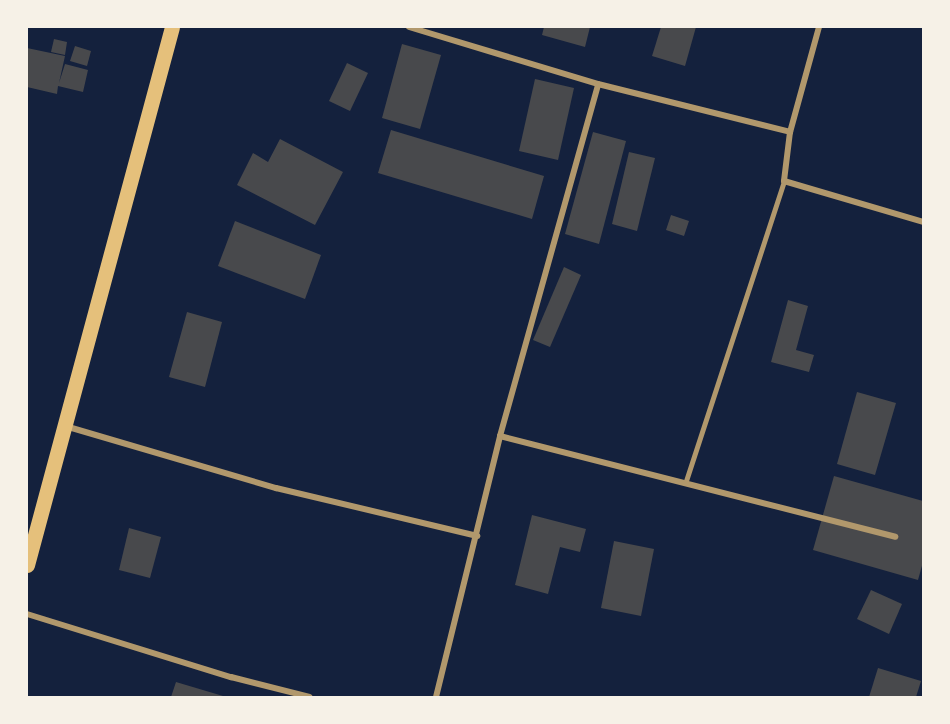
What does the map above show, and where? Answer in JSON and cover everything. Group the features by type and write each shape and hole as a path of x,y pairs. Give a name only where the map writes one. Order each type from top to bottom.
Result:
{"main road":[{"path":"27,565 172,27"}],"street":[{"path":"409,27 598,84 790,132"},
{"path":"819,27 790,132 784,181 923,222"},
{"path":"436,697 500,436 598,84"},
{"path":"65,425 276,488 477,536"},
{"path":"500,436 686,481 896,537"},
{"path":"27,614 231,677 310,697"}],"lane":[{"path":"686,481 784,181"}],"building":[{"path":"544,27 590,27 585,47 542,35"},
{"path":"661,27 696,27 685,66 652,56"},
{"path":"54,39 67,42 65,55 51,52"},
{"path":"402,44 441,55 420,129 382,118"},
{"path":"75,46 91,51 87,66 70,61"},
{"path":"27,48 65,56 59,83 65,64 88,70 83,92 58,86 57,94 27,87"},
{"path":"347,63 368,73 350,111 329,101"},
{"path":"535,79 574,88 558,160 519,151"},
{"path":"391,130 544,176 532,219 378,173"},
{"path":"593,132 626,141 599,244 565,234"},
{"path":"280,139 343,172 315,225 237,185 253,153 268,162"},
{"path":"629,152 655,158 637,231 612,224"},
{"path":"671,215 689,221 684,236 666,230"},
{"path":"235,221 321,255 305,299 218,266"},
{"path":"564,267 581,275 550,347 533,340"},
{"path":"788,300 808,306 796,350 814,355 809,372 771,362"},
{"path":"187,312 222,322 205,387 169,377"},
{"path":"857,392 896,403 875,475 837,464"},
{"path":"834,476 923,501 923,562 918,580 813,550"},
{"path":"532,515 586,529 580,552 560,547 548,594 515,585"},
{"path":"129,528 161,537 150,578 119,570"},
{"path":"614,541 654,549 641,616 601,608"},
{"path":"871,590 902,604 889,634 857,619"},
{"path":"878,668 921,681 916,697 869,697"},
{"path":"176,682 223,696 223,697 171,697"}]}
